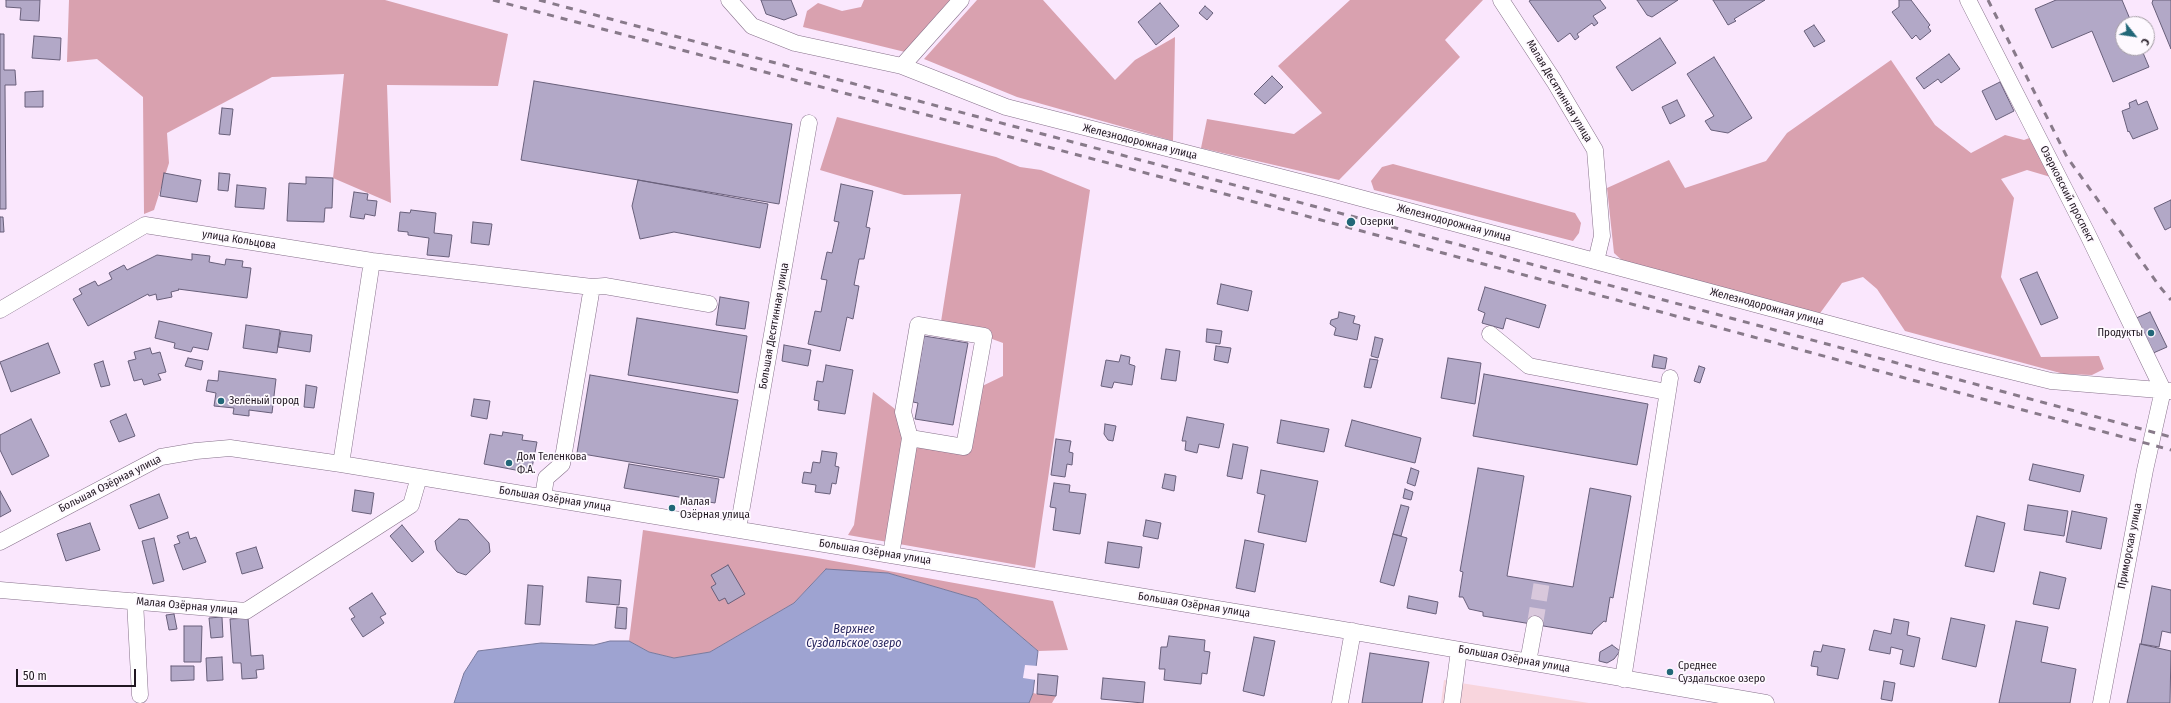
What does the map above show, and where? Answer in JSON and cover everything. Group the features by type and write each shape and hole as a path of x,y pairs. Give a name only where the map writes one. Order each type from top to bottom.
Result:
{"street":[{"name":"Железнодорожная улица","path":"729,0 752,26 795,43 902,66 1006,107 1596,261 1941,354 2051,381 2167,390"},
{"path":"902,66 962,0"},
{"name":"Малая Десятинная улица","path":"1501,0 1554,80 1595,150 1602,236 1596,261"},
{"name":"Озерковский проспект","path":"1968,0 2167,390"},
{"name":"Большая Десятинная улица","path":"738,529 809,123"},
{"name":"улица Кольцова","path":"0,310 145,225 372,261 500,278 592,287 605,286 709,304"},
{"path":"1602,236 1609,255 1621,268"},
{"path":"341,464 372,261"},
{"path":"543,497 546,478 562,464 592,287"},
{"path":"891,555 910,438 903,412 918,325 984,336 964,447 910,438"},
{"path":"1490,334 1529,366 1669,385 1623,679"},
{"name":"Приморская улица","path":"2101,703 2145,470 2167,390"},
{"name":"Большая Озёрная улица","path":"0,542 161,457 196,450 230,448 341,464 1353,631 1766,703"},
{"name":"Малая Озёрная улица","path":"0,590 246,611 411,505 420,477"},
{"path":"135,601 140,695"},
{"path":"1528,662 1535,624"},
{"path":"1340,703 1353,631"},
{"path":"1452,703 1459,650"}],"shaded area":[{"path":"69,0 385,0 508,34 498,86 387,85 391,203 333,178 344,74 272,77 167,133 169,163 154,210 144,214 143,97 97,59 67,62"},
{"path":"864,0 951,0 905,52 803,27 807,11 818,3 842,11 861,7"},
{"path":"977,0 1043,0 1115,80 1135,60 1175,37 1173,141 1017,97 924,59"},
{"path":"1350,0 1483,0 1445,40 1460,57 1339,180 1201,148 1207,119 1294,134 1322,113 1278,66"},
{"path":"1891,60 1935,125 1971,153 2005,135 2024,140 2032,137 2054,178 2027,170 2001,179 2014,198 2001,277 2041,357 2099,356 2104,369 2092,375 2064,374 1905,331 1877,289 1863,277 1842,283 1818,316 1626,264 1614,253 1607,188 1669,160 1685,188 1766,161 1787,133"},
{"path":"837,117 996,157 1020,167 1041,170 1090,190 1035,568 848,535 854,525 873,392 895,409 910,438 964,447 974,390 1003,376 1003,343 984,336 940,328 961,194 904,195 820,170"},
{"path":"1393,164 1575,213 1581,223 1579,233 1573,241 1374,190 1371,181 1382,167"},
{"path":"643,530 812,557 1053,601 1068,650 1038,651 977,599 888,573 824,571 794,603 710,652 674,658 649,652 629,641"},
{"path":"1444,680 1467,684 1589,703 1441,703"},
{"path":"1033,693 1056,696 1052,703 1029,703"}],"water":[{"name":"Верхнее Суздальское озеро","path":"826,569 888,573 977,599 1038,651 1033,693 1029,703 454,703 464,673 478,651 541,643 594,645 610,641 629,641 649,652 674,658 710,652 794,603"}],"pier":[{"path":"1025,665 1038,666 1036,680 1023,678"}],"building":[{"path":"6,0 40,0 39,21 20,20 21,8 6,7"},
{"path":"761,0 791,0 797,15 784,20 766,14"},
{"path":"1600,0 1606,8 1593,16 1598,23 1594,26 1592,23 1577,34 1579,37 1575,40 1570,33 1558,42 1529,1"},
{"path":"1637,0 1678,0 1652,17 1647,15"},
{"path":"1713,0 1765,0 1734,19 1736,21 1728,25"},
{"path":"1899,0 1911,0 1930,25 1928,27 1931,31 1920,40 1916,35 1912,39 1892,12 1899,7"},
{"path":"2056,0 2122,0 2129,16 2115,16 2115,56 2144,56 2149,67 2113,82 2092,31 2052,48 2035,9"},
{"path":"2153,0 2171,0 2171,49 2152,3"},
{"path":"1160,3 1179,26 1156,45 1138,22"},
{"path":"1205,6 1213,13 1207,20 1199,13"},
{"path":"1814,25 1825,41 1814,47 1804,31"},
{"path":"0,34 4,34 4,70 15,70 16,85 5,85 6,209 0,209"},
{"path":"34,36 61,38 60,60 32,58"},
{"path":"1660,38 1676,63 1632,91 1616,67"},
{"path":"1949,54 1960,69 1941,83 1938,79 1924,89 1916,78"},
{"path":"1714,57 1752,118 1728,133 1711,130 1705,121 1714,116 1687,74"},
{"path":"1272,76 1283,87 1265,104 1254,94"},
{"path":"534,81 792,124 779,204 521,160"},
{"path":"2000,82 2014,111 1996,120 1982,91"},
{"path":"43,91 43,107 25,107 25,92"},
{"path":"1677,100 1685,116 1670,124 1662,107"},
{"path":"2136,100 2138,105 2147,101 2158,129 2133,139 2129,131 2128,132 2122,111 2130,108 2129,103"},
{"path":"222,108 233,109 230,135 219,134"},
{"path":"164,173 201,180 197,202 160,196"},
{"path":"219,173 230,174 228,191 218,190"},
{"path":"306,177 333,178 332,208 325,208 324,222 287,221 289,183 306,184"},
{"path":"638,180 768,204 760,248 674,232 640,239 632,206"},
{"path":"841,184 873,191 866,227 870,228 864,259 859,259 854,285 859,286 853,319 847,317 840,351 808,344 815,311 821,312 827,280 821,279 827,252 832,253 839,222 834,221"},
{"path":"237,185 266,188 264,209 235,207"},
{"path":"354,192 368,194 367,200 377,201 375,216 365,214 364,219 350,217"},
{"path":"2171,200 2171,227 2165,230 2154,208"},
{"path":"411,210 436,213 434,233 452,235 449,257 427,255 429,238 408,235 408,232 398,231 400,212 410,213"},
{"path":"0,217 3,217 4,232 0,232"},
{"path":"473,222 492,224 489,245 471,243"},
{"path":"192,254 210,256 209,262 225,265 226,259 243,261 242,267 251,268 247,298 178,289 179,290 171,292 172,297 157,300 156,294 149,296 148,294 88,326 73,299 82,294 79,289 95,281 98,286 112,279 109,273 124,265 127,270 157,255 192,260"},
{"path":"2037,272 2058,318 2041,325 2020,279"},
{"path":"1221,284 1252,291 1248,311 1217,304"},
{"path":"1485,287 1546,305 1539,328 1506,318 1503,329 1482,323 1485,313 1478,310"},
{"path":"720,297 749,302 745,329 716,325"},
{"path":"1339,312 1355,316 1353,323 1360,325 1357,340 1334,335 1336,328 1330,324 1331,320 1338,318"},
{"name":"Продукты","path":"2150,312 2167,347 2151,354 2134,319"},
{"path":"637,318 747,336 738,393 628,375"},
{"path":"159,321 212,333 208,350 193,347 191,352 174,348 175,343 155,338"},
{"path":"246,325 280,330 277,353 243,348"},
{"path":"1207,329 1222,331 1220,344 1206,342"},
{"path":"281,331 312,335 310,352 278,347"},
{"path":"924,336 968,343 953,425 915,419 918,403 913,402"},
{"path":"1375,337 1383,339 1378,358 1371,356"},
{"path":"48,343 60,373 11,392 0,362"},
{"path":"784,345 811,350 808,366 782,361"},
{"path":"1216,346 1231,348 1228,363 1214,360"},
{"path":"150,348 152,354 160,352 166,372 158,374 161,380 144,385 142,379 134,381 128,361 136,359 134,352"},
{"path":"1166,349 1180,351 1176,381 1161,379"},
{"path":"1121,355 1130,357 1129,364 1135,366 1132,385 1114,382 1112,388 1101,386 1106,360 1119,362"},
{"path":"1654,355 1667,358 1665,369 1652,367"},
{"path":"188,358 203,361 201,370 185,366"},
{"path":"1448,358 1481,363 1475,404 1441,398"},
{"path":"1370,359 1378,360 1371,388 1364,387"},
{"path":"103,361 110,385 101,387 94,364"},
{"path":"826,365 853,370 845,414 818,410 819,401 814,400 817,381 823,382"},
{"path":"1699,366 1705,368 1700,383 1694,381"},
{"path":"219,371 276,379 272,413 249,410 249,416 233,414 234,408 214,406 216,393 206,391 208,380 218,381"},
{"path":"1484,374 1648,404 1637,465 1473,436"},
{"path":"590,375 738,400 724,478 577,453"},
{"path":"306,385 317,387 314,408 304,407"},
{"path":"474,399 490,401 487,419 471,416"},
{"path":"126,414 135,436 119,442 110,421"},
{"path":"1187,417 1224,424 1219,448 1199,444 1197,453 1185,450 1186,441 1182,441"},
{"path":"31,419 49,456 12,475 0,450 0,435"},
{"path":"1281,420 1329,429 1324,452 1277,443"},
{"path":"1352,420 1421,438 1415,463 1345,446"},
{"path":"1105,424 1116,426 1113,441 1108,440 1104,434"},
{"path":"503,432 523,435 522,440 537,442 531,473 484,464 490,434 502,436"},
{"path":"1056,439 1071,441 1069,452 1073,453 1072,465 1067,464 1065,477 1051,475"},
{"path":"1233,444 1248,447 1242,479 1227,476"},
{"path":"822,451 837,453 835,466 839,467 836,484 832,483 830,494 815,492 816,485 802,483 804,472 811,473 813,462 820,463"},
{"path":"629,464 719,479 715,503 624,488"},
{"path":"2033,464 2084,475 2080,492 2029,480"},
{"path":"1411,468 1419,471 1415,486 1407,483"},
{"path":"1478,468 1524,476 1507,576 1573,587 1590,488 1631,496 1613,598 1610,597 1606,622 1604,621 1593,631 1592,634 1483,616 1483,612 1469,609 1463,597 1459,597 1463,572 1460,571"},
{"path":"1261,470 1318,481 1306,542 1258,532 1265,495 1257,493"},
{"path":"1165,474 1176,476 1174,491 1162,488"},
{"path":"1054,483 1070,485 1069,492 1086,494 1080,534 1053,530 1056,508 1050,507"},
{"path":"1405,489 1413,492 1411,500 1403,498"},
{"path":"355,490 374,493 371,514 352,511"},
{"path":"0,491 11,511 0,517"},
{"path":"159,494 168,518 139,529 130,505"},
{"path":"1401,505 1409,507 1401,536 1393,534"},
{"path":"2028,505 2068,511 2064,536 2024,530"},
{"path":"2072,511 2107,518 2101,549 2066,542"},
{"path":"1977,516 2005,523 1994,572 1965,566"},
{"path":"459,519 468,520 489,543 490,552 466,575 457,572 437,550 435,541"},
{"path":"1146,520 1161,523 1158,539 1143,536"},
{"path":"90,523 100,550 66,561 57,534"},
{"path":"402,525 424,552 412,562 390,536"},
{"path":"188,532 190,539 196,537 206,562 183,570 174,545 180,543 177,536"},
{"path":"1393,534 1407,538 1394,586 1380,582"},
{"path":"154,538 164,581 153,584 142,541"},
{"path":"1245,540 1264,544 1255,592 1236,588"},
{"path":"1108,542 1142,547 1139,568 1105,563"},
{"path":"256,547 263,568 242,574 236,553"},
{"path":"728,565 745,594 728,604 725,598 719,601 711,587 716,584 711,575"},
{"path":"2040,572 2066,578 2059,609 2033,604"},
{"path":"588,577 621,580 619,605 586,602"},
{"path":"528,585 543,586 540,625 525,624"},
{"path":"2152,586 2171,590 2171,633 2162,631 2159,647 2141,644"},
{"path":"372,593 386,614 380,617 384,623 363,637 351,619 355,617 349,608"},
{"path":"1409,596 1438,602 1436,614 1407,608"},
{"path":"617,607 627,608 626,629 615,628"},
{"path":"174,614 177,629 169,630 166,615"},
{"path":"222,617 223,637 211,638 209,618"},
{"path":"248,618 251,656 263,655 264,669 256,670 257,678 242,679 241,663 233,663 230,619"},
{"path":"1951,618 1985,625 1976,667 1942,659"},
{"path":"1894,619 1909,622 1907,635 1920,638 1914,667 1900,664 1903,650 1891,647 1890,654 1869,650 1874,630 1891,634"},
{"path":"2016,621 2048,627 2041,662 2076,669 2070,703 1999,703"},
{"path":"184,626 202,626 201,662 184,662"},
{"path":"1169,636 1205,640 1204,651 1210,652 1207,674 1202,673 1201,684 1164,680 1165,669 1159,669 1161,647 1167,647"},
{"path":"1254,637 1275,641 1264,696 1243,691"},
{"path":"2140,644 2171,651 2170,703 2127,703"},
{"path":"1612,645 1620,651 1614,659 1607,663 1599,661 1600,652"},
{"path":"1823,645 1845,649 1838,679 1817,675 1818,667 1811,666 1814,651 1821,652"},
{"path":"1370,653 1429,662 1422,703 1362,703"},
{"path":"222,657 223,680 207,681 206,658"},
{"path":"171,666 194,666 194,680 171,681"},
{"path":"1038,674 1058,676 1056,696 1037,694"},
{"path":"1103,678 1145,682 1143,703 1101,699"},
{"path":"1884,681 1895,683 1892,701 1881,699"}],"tunnel":[{"path":"1535,624 1542,581"}],"railway":[{"path":"493,0 1210,190 2171,450"},
{"path":"539,0 1501,256 2171,437"},
{"path":"1988,0 2067,157 2160,287 2171,300"}],"place":[{"name":"Озерки","path":"1351,222"},
{"name":"Продукты","path":"2151,333"},
{"name":"Зелёный город","path":"221,401"},
{"name":"Дом Теленкова Ф.А.","path":"509,463"},
{"name":"Малая Озёрная улица","path":"672,508"},
{"name":"Среднее Суздальское озеро","path":"1670,672"}]}
